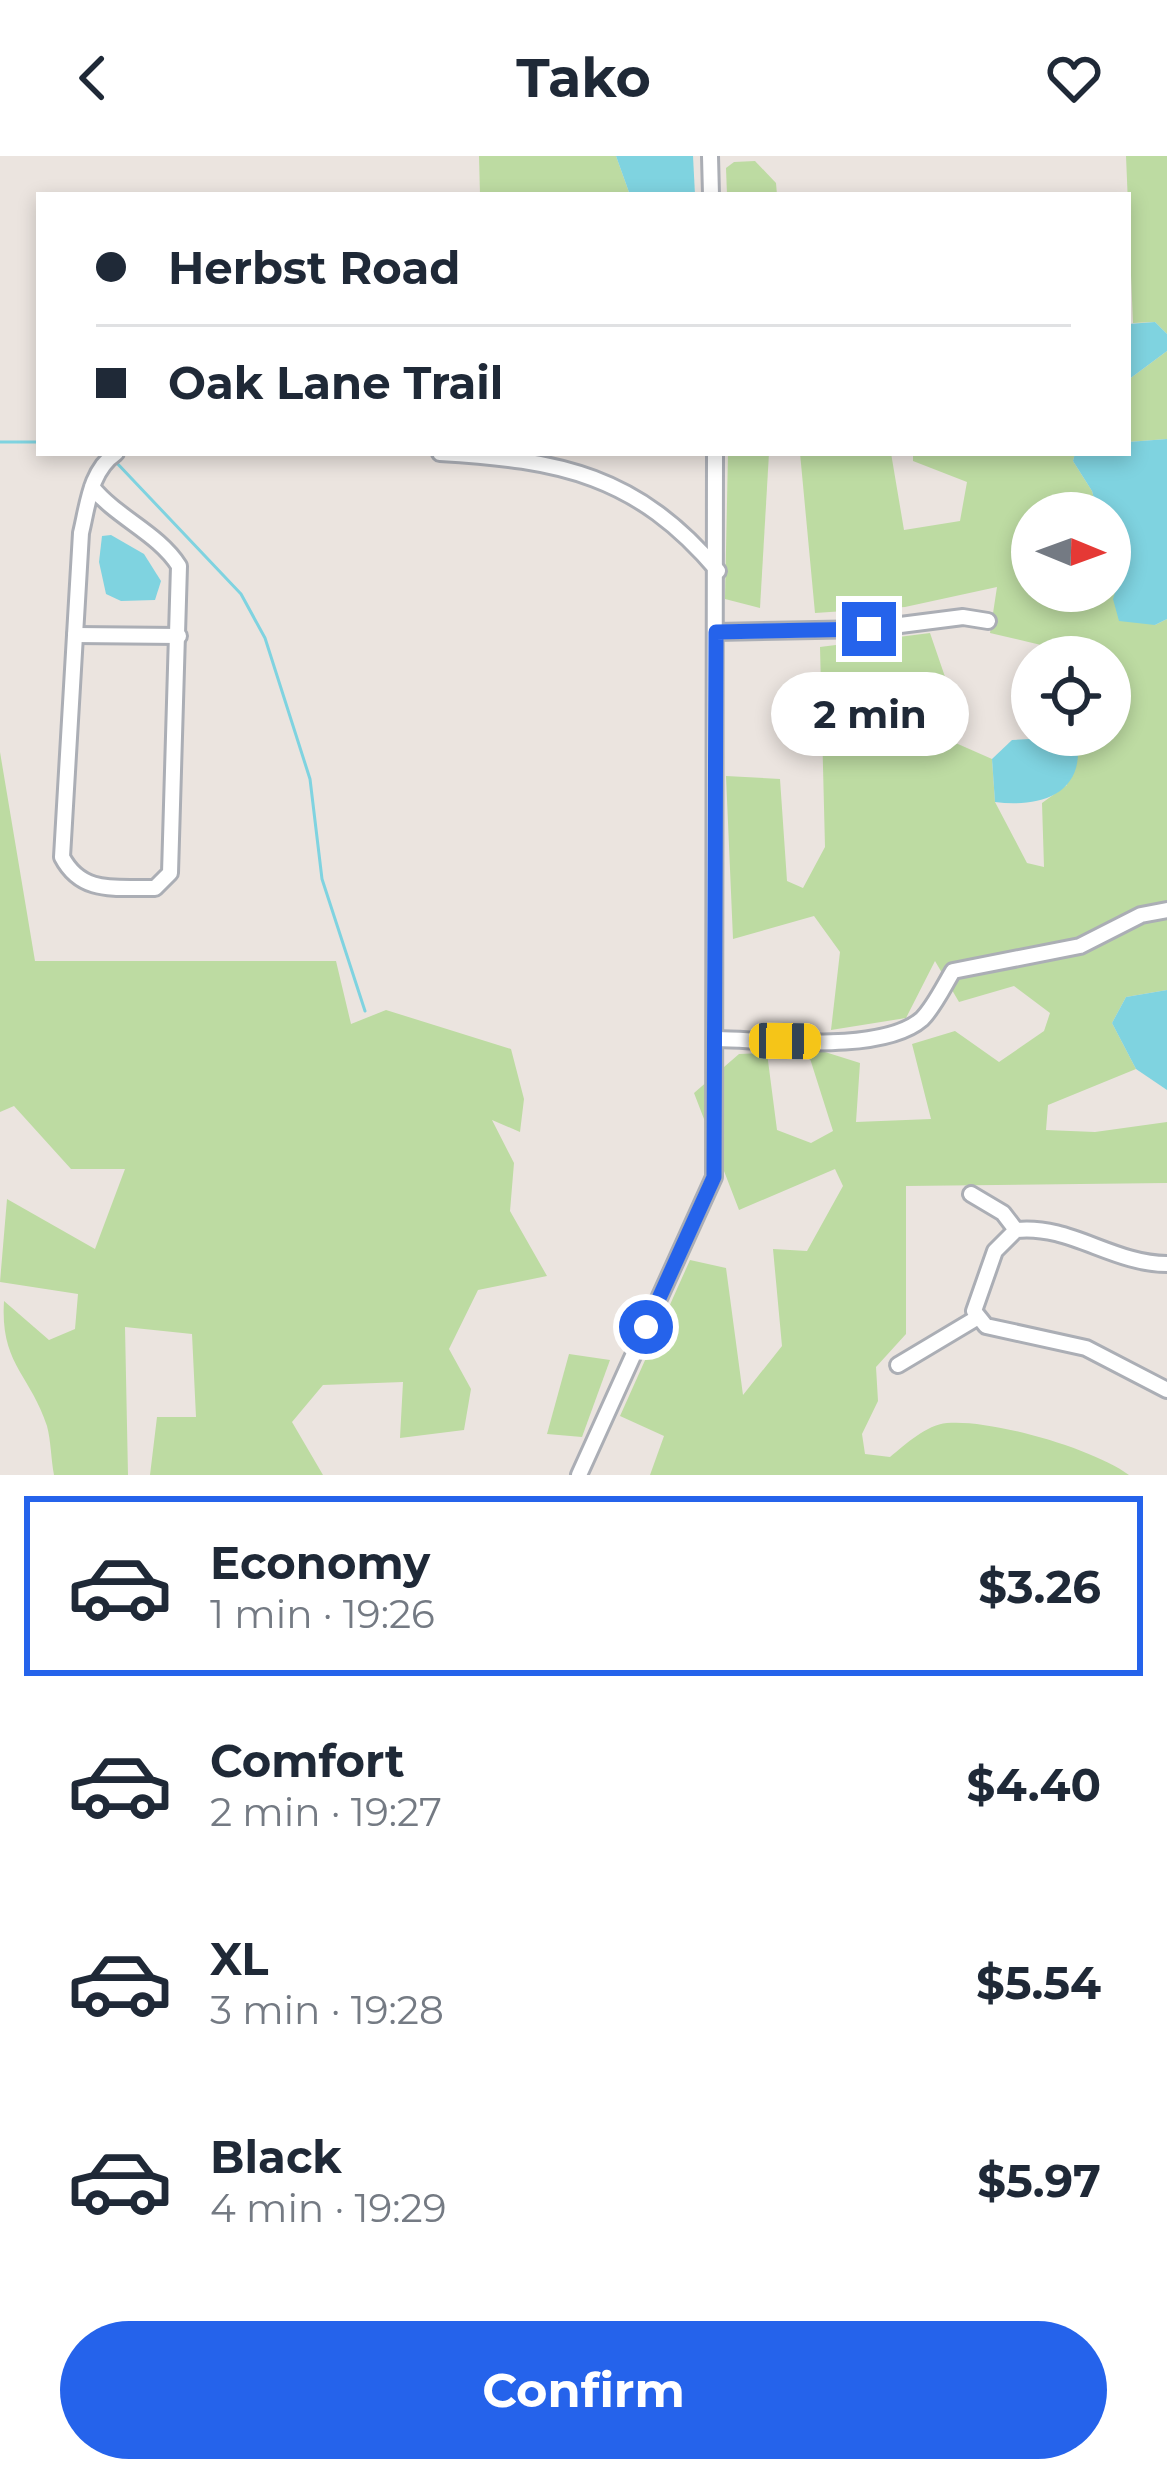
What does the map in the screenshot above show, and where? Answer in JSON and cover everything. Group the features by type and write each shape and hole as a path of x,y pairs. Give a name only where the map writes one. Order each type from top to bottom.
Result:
{"street":[{"path":"710,156 711,192"},
{"path":"92,487 120,518 166,547 178,566 170,873 154,888 90,887 71,874 62,857 81,533 92,487 114,456"},
{"path":"503,456 587,472 639,498 718,571"},
{"path":"579,1475 714,1177 718,1039 715,456"},
{"path":"716,632 869,629 940,618 988,621"},
{"path":"75,635 179,636"},
{"path":"718,1039 825,1042 896,1033 922,1018 953,971 1081,946 1142,915 1167,910"},
{"path":"971,1194 1003,1213 1016,1230"},
{"path":"975,1319 980,1286 995,1251 1016,1230 1055,1232 1119,1259 1167,1264"},
{"path":"898,1365 975,1319 1086,1348 1167,1390"}],"green space":[{"path":"479,156 616,156 629,192 480,192"},
{"path":"1126,156 1167,156 1167,334 1155,322 1133,323"},
{"path":"755,161 776,183 777,192 727,192 726,168 734,162"},
{"path":"1167,351 1167,439 1131,442 1131,378"},
{"path":"728,456 769,456 760,608 725,599"},
{"path":"800,456 892,456 904,530 960,521 967,482 913,461 913,456 1074,456 1092,492 1011,492 1011,612 1131,610 1155,625 1167,619 1167,990 1126,997 1112,1023 1136,1069 1048,1105 1046,1130 1095,1132 1167,1122 1167,1183 906,1186 906,1334 876,1367 878,1401 862,1434 865,1454 890,1457 931,1427 947,1423 990,1426 1068,1446 1129,1475 650,1475 664,1436 620,1416 690,1260 726,1268 743,1395 782,1346 773,1249 807,1251 843,1186 835,1169 739,1210 694,1093 739,1054 767,1053 777,1130 811,1143 833,1131 806,1046 860,1063 856,1122 931,1119 912,1044 955,1031 999,1062 1044,1031 1050,1013 1014,986 959,1002 935,961 906,1018 831,1030 840,952 814,916 733,939 726,776 780,779 787,881 803,888 825,847 820,647 930,633 955,706 878,710 866,736 942,737 992,759 995,802 1027,863 1044,867 1042,803 1067,785 1068,756 1131,756 1131,636 1011,638 990,633 997,587 905,607 815,613"},
{"path":"0,752 35,961 336,961 351,1024 386,1010 511,1049 524,1099 520,1132 492,1120 514,1163 510,1211 547,1276 478,1290 449,1349 471,1389 464,1430 400,1438 403,1382 323,1385 292,1422 323,1475 150,1475 157,1417 196,1417 192,1334 125,1327 128,1475 54,1475 47,1426 11,1355 4,1301 49,1340 75,1329 78,1294 0,1282 7,1199 95,1249 125,1169 71,1169 14,1106 0,1112"},
{"path":"569,1354 610,1360 582,1437 547,1434"}],"water":[{"path":"616,156 693,156 695,192 629,192"},
{"path":"1155,322 1167,334 1167,351 1131,378 1131,324"},
{"path":"1167,439 1167,619 1155,625 1119,621 1117,612 1131,612 1131,492 1092,492 1073,461 1074,456 1131,456 1131,442"},
{"path":"111,535 144,554 161,581 155,600 121,601 106,594 99,562 102,536"},
{"path":"1011,741 1011,756 1078,756 1063,789 1025,803 995,802 992,759"},
{"path":"1167,990 1167,1090 1136,1069 1112,1023 1126,997"}],"waterway":[{"path":"0,442 36,442"},
{"path":"114,460 241,594 265,638 310,779 322,879 365,1011"}],"route":[{"path":"646,1327 714,1177 716,632 869,629"}]}
